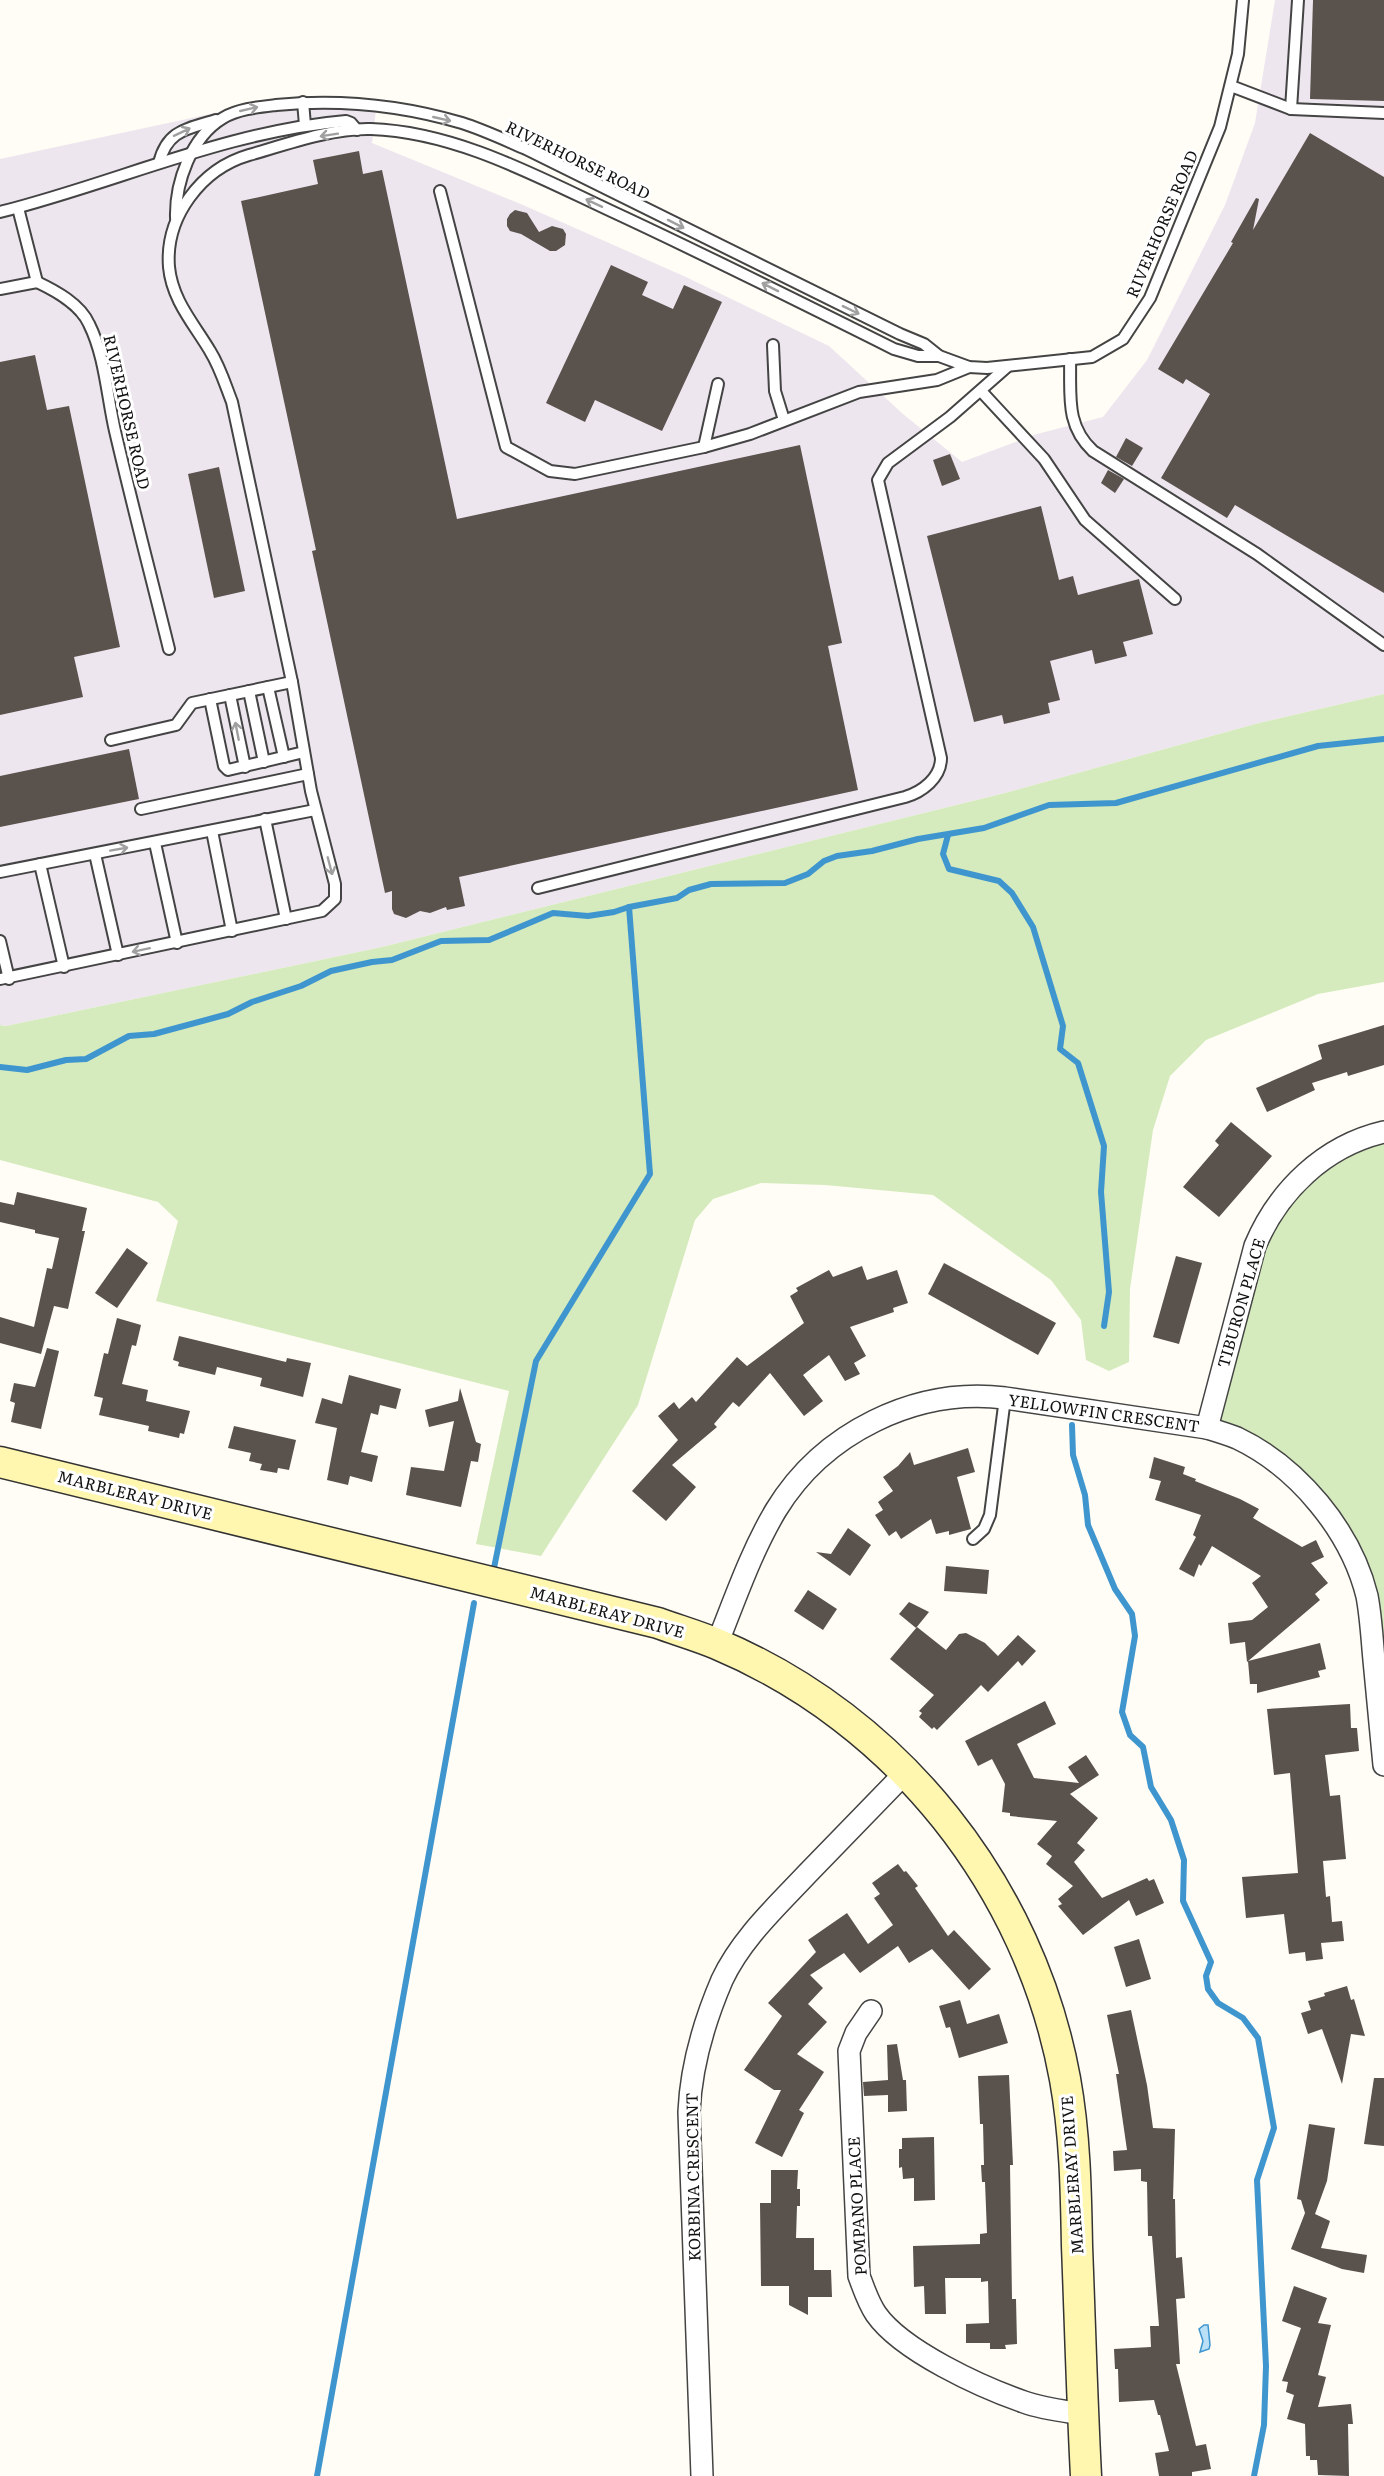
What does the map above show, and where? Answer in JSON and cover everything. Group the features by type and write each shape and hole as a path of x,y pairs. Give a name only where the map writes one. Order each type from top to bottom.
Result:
{"street":[{"name":"TIBURON PLACE","path":"1207,1428 1255,1246 1264,1224 1300,1176 1347,1146 1384,1132"},
{"name":"YELLOWFIN CRESCENT","path":"717,1644 761,1538 795,1483 851,1433 889,1415 930,1401 974,1397 1005,1398 1207,1428 1236,1438 1281,1468 1304,1487 1328,1515 1344,1539 1357,1566 1366,1596 1384,1765"},
{"name":"MARBLERAY DRIVE","path":"0,1462 658,1623 717,1644 776,1674 818,1700 871,1739 906,1772 968,1845 997,1890 1035,1967 1052,2024 1066,2082 1073,2142 1086,2476"},
{"name":"KORBINA CRESCENT","path":"702,2476 689,2112 691,2083 702,2033 723,1978 745,1944 767,1916 906,1772"},
{"name":"POMPANO PLACE","path":"871,2011 856,2033 849,2051 859,2276 875,2313 895,2333 918,2350 951,2369 1026,2403 1083,2414"}],"lane":[{"name":"RIVERHORSE ROAD","path":"159,163 162,150 171,138 192,127 231,114 261,107 303,102 382,105 462,123 526,148 783,277 924,344 939,356 969,367 987,368 1092,357 1123,339 1150,298 1220,127 1238,54 1243,0"},
{"path":"1291,109 1298,0"},
{"path":"1231,86 1291,109 1384,113"},
{"path":"303,102 304,125"},
{"path":"0,941 4,979 322,911 335,898 335,884 315,810 292,682 232,402 219,366 178,301 171,283 168,250 171,230 176,218 180,182 192,153 204,135 220,119"},
{"name":"RIVERHORSE ROAD","path":"0,212 192,153 304,125 346,121 357,130"},
{"name":"RIVERHORSE ROAD","path":"176,218 207,178 220,167 236,159 303,139 357,130 371,129 429,138 502,161 724,263 894,349 918,356 939,356"},
{"path":"440,191 507,449 550,471 567,474 704,447 750,434 860,392 937,380 969,367"},
{"path":"0,289 37,282 18,208"},
{"name":"RIVERHORSE ROAD","path":"37,282 61,295 89,322 97,345 115,429 169,649"},
{"path":"773,345 775,391 784,420"},
{"path":"1070,359 1072,417 1077,432 1089,447 1257,554 1384,645"},
{"path":"538,888 905,797 916,794 931,781 941,764 940,758 878,480 888,463 981,391 1008,366"},
{"path":"704,447 718,384"},
{"path":"981,391 1044,459 1085,520 1175,599"},
{"path":"111,740 174,727 191,704 292,682"},
{"path":"268,687 284,757"},
{"path":"249,691 264,762"},
{"path":"230,695 245,767"},
{"path":"210,699 224,766 231,770 304,752"},
{"path":"141,809 308,774"},
{"path":"0,872 315,810"},
{"path":"265,819 285,919"},
{"path":"212,831 232,931"},
{"path":"156,843 177,943"},
{"path":"95,854 118,956"},
{"path":"40,864 64,967"},
{"path":"973,1539 984,1529 990,1515 1005,1398"}],"shaded area":[{"path":"1275,0 1384,0 1384,694 1259,723 1005,793 382,947 6,1026 0,1025 0,159 238,108 329,97 377,102 372,143 523,205 686,277 829,346 903,414 962,462 1037,434 1103,417 1147,360 1225,205 1255,123"}],"green space":[{"path":"1384,694 1384,982 1318,994 1206,1040 1170,1076 1153,1130 1130,1289 1129,1362 1109,1371 1086,1360 1081,1320 1051,1280 933,1195 825,1185 761,1183 713,1199 695,1220 638,1405 541,1556 476,1544 509,1391 156,1301 178,1221 158,1202 0,1160 0,1025 6,1026 382,947 1005,793 1259,723"},
{"path":"1384,1134 1384,1732 1373,1626 1329,1512 1210,1426 1257,1246 1304,1176"}],"water":[{"path":"1208,2325 1210,2345 1209,2349 1200,2352 1203,2341 1199,2329"}],"building":[{"path":"1313,0 1384,0 1384,101 1310,99"},
{"path":"1310,133 1384,177 1384,593 1235,505 1227,518 1161,478 1210,394 1186,379 1183,384 1158,369 1233,243 1231,242 1256,198 1259,199 1253,230"},
{"path":"359,151 363,174 382,170 457,519 800,445 842,643 828,646 858,790 459,877 465,906 447,910 446,907 430,913 420,911 406,918 394,914 392,891 385,893 312,551 316,550 241,201 318,184 313,160"},
{"path":"515,210 527,213 539,232 552,226 563,229 566,234 565,245 556,251 550,251 521,234 510,231 507,219"},
{"path":"611,265 648,282 642,295 673,309 684,285 722,302 662,431 595,400 585,422 546,403"},
{"path":"35,355 47,410 69,406 120,647 74,657 83,697 0,715 0,362"},
{"path":"1126,438 1143,448 1132,466 1116,457"},
{"path":"950,454 960,479 942,486 933,460"},
{"path":"219,467 245,591 214,598 188,474"},
{"path":"1108,470 1124,479 1115,493 1101,483"},
{"path":"1041,506 1059,580 1073,576 1078,595 1139,579 1153,634 1123,642 1127,656 1095,664 1092,650 1050,661 1060,700 1048,703 1050,713 1004,724 1002,715 974,722 927,536"},
{"path":"129,749 139,799 0,827 0,776"},
{"path":"1384,1025 1384,1065 1348,1076 1347,1072 1312,1083 1315,1090 1267,1112 1256,1088 1322,1059 1318,1045"},
{"path":"1231,1122 1272,1156 1219,1217 1183,1187 1219,1145 1215,1141"},
{"path":"17,1192 87,1208 82,1231 85,1231 68,1309 54,1306 41,1354 0,1343 0,1317 34,1327 47,1268 52,1269 59,1238 0,1222 0,1202 14,1205"},
{"path":"127,1248 148,1263 117,1308 95,1293"},
{"path":"1176,1256 1202,1263 1179,1344 1153,1337"},
{"path":"944,1263 1056,1323 1038,1355 928,1294"},
{"path":"862,1266 867,1280 897,1270 908,1303 893,1308 894,1312 850,1327 866,1356 854,1363 860,1374 845,1381 829,1355 803,1375 823,1401 804,1416 770,1373 739,1407 733,1402 714,1424 717,1427 672,1465 696,1487 666,1521 632,1491 678,1440 658,1416 674,1402 679,1409 692,1397 696,1402 737,1357 747,1366 804,1323 790,1296 798,1291 796,1288 829,1270 833,1277"},
{"path":"117,1318 141,1325 136,1346 132,1345 122,1384 148,1390 146,1401 190,1411 184,1434 180,1433 179,1438 148,1431 149,1426 99,1415 103,1398 94,1396 104,1353 108,1354"},
{"path":"179,1336 286,1362 287,1358 311,1363 303,1397 260,1386 262,1378 217,1367 215,1375 178,1366 179,1362 173,1360"},
{"path":"47,1348 59,1351 41,1429 11,1422 15,1403 10,1401 14,1383 35,1387"},
{"path":"349,1375 401,1389 396,1409 380,1405 378,1415 371,1413 361,1452 378,1456 372,1482 350,1476 348,1485 327,1480 337,1428 315,1423 322,1398 342,1404"},
{"path":"460,1388 476,1442 481,1444 478,1462 471,1461 461,1507 406,1495 411,1467 444,1471 454,1421 429,1427 425,1410 458,1401"},
{"path":"234,1426 296,1440 289,1470 278,1468 277,1473 260,1470 262,1464 249,1461 251,1453 228,1448"},
{"path":"968,1448 975,1472 957,1477 971,1529 949,1535 949,1531 936,1534 931,1519 901,1539 896,1531 889,1536 875,1515 883,1510 878,1502 893,1491 883,1477 898,1466 910,1452 914,1465"},
{"path":"1154,1457 1185,1467 1183,1474 1196,1479 1195,1481 1259,1509 1253,1518 1302,1547 1316,1540 1324,1557 1311,1563 1328,1583 1315,1594 1320,1600 1247,1662 1245,1642 1230,1644 1228,1623 1252,1620 1268,1607 1252,1583 1261,1576 1212,1546 1201,1566 1199,1564 1194,1577 1179,1569 1196,1537 1193,1535 1201,1515 1155,1500 1161,1481 1149,1478"},
{"path":"848,1528 871,1545 850,1576 816,1552 831,1554"},
{"path":"946,1566 989,1570 987,1594 944,1591"},
{"path":"808,1590 837,1609 823,1630 794,1611"},
{"path":"909,1602 929,1612 916,1628 899,1614"},
{"path":"917,1627 946,1650 959,1634 966,1633 985,1643 998,1656 1018,1635 1036,1651 1022,1666 1018,1661 988,1692 981,1685 937,1730 934,1727 932,1729 919,1717 922,1713 919,1711 934,1695 890,1659"},
{"path":"1320,1643 1326,1669 1318,1671 1320,1677 1257,1693 1257,1684 1250,1684 1248,1661"},
{"path":"1045,1701 1056,1724 1017,1744 1034,1778 1079,1783 1068,1767 1086,1755 1099,1775 1070,1794 1098,1818 1077,1843 1085,1850 1074,1862 1102,1898 1147,1878 1149,1881 1154,1879 1164,1903 1136,1916 1129,1900 1083,1935 1058,1906 1062,1904 1058,1899 1073,1886 1046,1864 1052,1856 1037,1844 1057,1821 1010,1816 1010,1813 1002,1812 1005,1784 992,1759 978,1766 965,1741"},
{"path":"1350,1704 1351,1728 1357,1728 1359,1751 1325,1755 1330,1796 1340,1795 1346,1859 1323,1861 1326,1897 1330,1896 1332,1922 1342,1921 1344,1941 1321,1943 1323,1959 1306,1961 1305,1952 1289,1954 1284,1914 1246,1918 1242,1877 1298,1873 1290,1773 1274,1775 1267,1709"},
{"path":"898,1864 918,1886 915,1888 948,1936 954,1930 991,1969 969,1990 932,1949 909,1963 898,1946 860,1973 844,1953 810,1975 823,1988 808,2004 827,2022 797,2054 824,2072 799,2110 804,2113 782,2157 755,2143 781,2090 774,2090 744,2070 782,2016 768,2003 816,1952 808,1940 847,1913 868,1944 893,1925 874,1898 880,1894 872,1883"},
{"path":"1139,1939 1151,1979 1126,1987 1114,1947"},
{"path":"1347,1986 1351,2000 1354,1999 1365,2036 1351,2034 1342,2084 1322,2029 1308,2034 1301,2013 1311,2010 1308,2001"},
{"path":"960,2000 967,2024 999,2014 1008,2043 959,2058 950,2027 946,2028 939,2006"},
{"path":"1131,2010 1147,2085 1153,2128 1175,2129 1173,2199 1175,2199 1176,2258 1182,2257 1185,2298 1176,2299 1180,2364 1176,2364 1196,2446 1206,2444 1211,2469 1192,2472 1192,2476 1159,2476 1155,2453 1169,2451 1154,2400 1119,2402 1118,2369 1115,2369 1114,2349 1151,2347 1150,2326 1159,2326 1152,2236 1148,2236 1147,2182 1141,2181 1141,2169 1114,2171 1113,2151 1127,2150 1116,2074 1119,2074 1107,2015"},
{"path":"897,2044 903,2080 906,2080 907,2111 888,2112 888,2095 864,2096 863,2082 888,2080 887,2045"},
{"path":"1009,2075 1013,2165 1010,2165 1012,2299 1016,2299 1017,2344 1005,2345 1006,2349 990,2349 990,2343 966,2343 966,2324 989,2323 988,2281 981,2282 981,2278 945,2278 946,2314 925,2314 924,2286 914,2287 913,2246 980,2244 980,2234 987,2233 985,2182 982,2182 981,2165 984,2165 983,2124 980,2124 978,2076"},
{"path":"1374,2078 1384,2078 1384,2146 1364,2144"},
{"path":"1309,2124 1335,2128 1327,2181 1315,2214 1330,2221 1321,2248 1367,2255 1364,2273 1342,2269 1291,2249 1305,2213 1301,2200 1297,2199"},
{"path":"934,2137 935,2200 914,2201 914,2178 903,2179 902,2167 899,2168 899,2149 902,2149 902,2138"},
{"path":"771,2170 798,2170 797,2189 800,2189 800,2206 797,2206 796,2238 814,2238 814,2270 831,2270 832,2297 808,2297 808,2315 789,2305 789,2286 761,2286 760,2203 771,2203"},
{"path":"1294,2286 1327,2298 1318,2323 1331,2325 1318,2375 1326,2377 1318,2407 1351,2404 1353,2424 1348,2424 1349,2476 1318,2475 1317,2460 1310,2460 1310,2456 1306,2456 1305,2424 1287,2419 1294,2395 1286,2392 1288,2382 1282,2381 1301,2328 1282,2321"}],"waterway":[{"path":"0,1067 27,1070 66,1060 86,1059 129,1036 154,1034 228,1014 252,1002 301,986 331,971 392,960 441,941 489,940 553,913 588,916 614,912 677,898 689,890 711,884 785,883 808,874 824,861 837,856 984,828 1049,805 1116,803 1318,746 1384,739"},
{"path":"948,835 943,854 949,869 999,881 1012,893 1033,927 1063,1026 1060,1049 1078,1063 1104,1146 1101,1192 1109,1292 1104,1326"},
{"path":"494,1568 536,1361 650,1174 629,907"},
{"path":"1072,1425 1073,1455 1085,1495 1088,1525 1115,1589 1132,1614 1135,1636 1122,1712 1130,1735 1143,1747 1151,1787 1171,1820 1184,1860 1183,1901 1211,1962 1206,1976 1208,1989 1218,2003 1243,2018 1258,2038 1274,2128 1257,2180 1266,2366 1264,2425 1254,2476"},
{"path":"317,2476 474,1603"}]}
